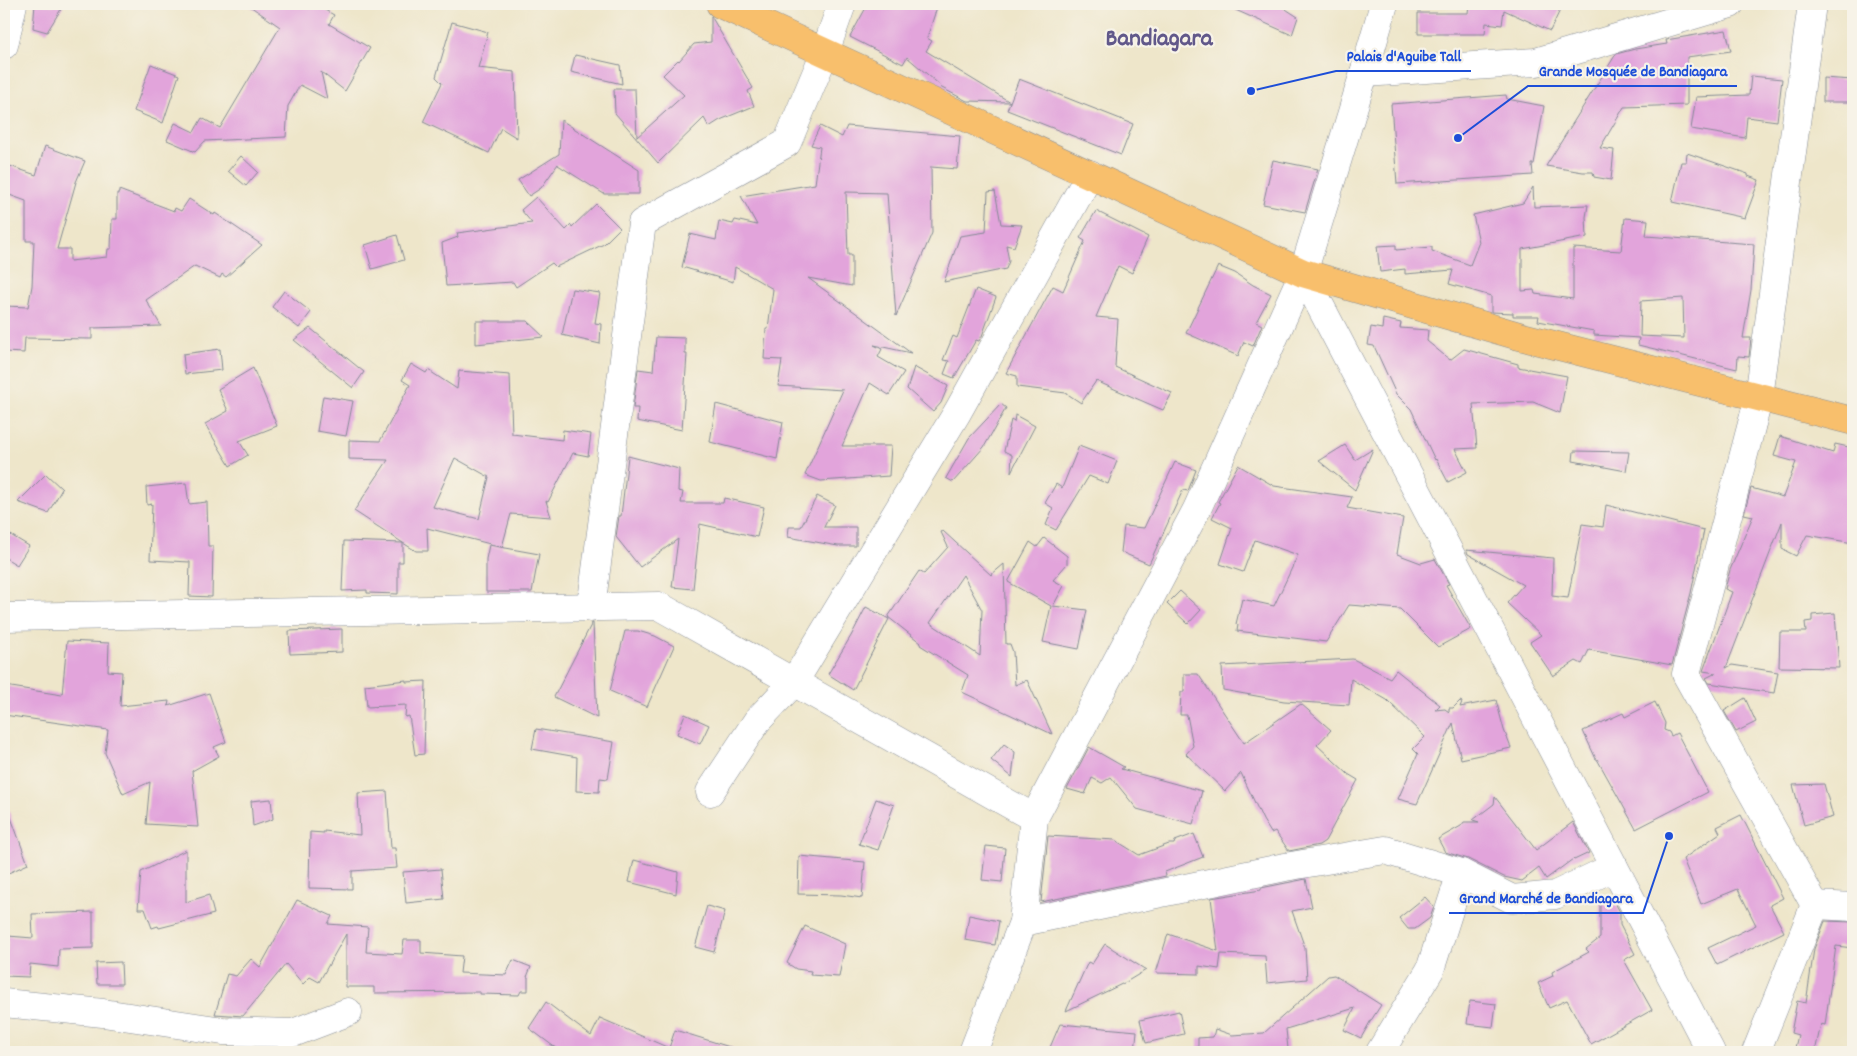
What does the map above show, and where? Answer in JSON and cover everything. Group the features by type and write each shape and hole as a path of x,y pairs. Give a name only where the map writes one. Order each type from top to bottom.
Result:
{"main road":[{"path":"720,4 1303,273 1519,336 1853,420"}],"street":[{"path":"4,45 13,4"},
{"path":"591,608 642,223 787,143 825,52 842,4"},
{"path":"973,1052 1023,922 1034,818 1197,509 1303,273 1384,4"},
{"path":"1364,73 1536,62 1730,4"},
{"path":"1812,4 1759,397 1686,674 1815,905"},
{"path":"710,792 757,720 794,682 956,413 1090,174"},
{"path":"1303,273 1711,1052"},
{"path":"4,617 659,606 1034,818"},
{"path":"1023,922 1285,867 1385,850 1461,873 1512,899 1555,895 1614,867"},
{"path":"1380,1052 1430,970 1461,873"},
{"path":"1815,905 1853,907"},
{"path":"1756,1052 1815,905"},
{"path":"4,1004 103,1013 223,1031 283,1033 293,1033 348,1012"}],"building":[{"path":"35,4 63,6 47,32 33,28"},
{"path":"247,4 314,4 334,15 329,24 370,48 345,91 321,72 327,99 300,85 288,106 286,137 205,141 195,152 167,140 175,123 194,132 202,118 220,128 280,27"},
{"path":"868,4 938,4 927,38 932,41 926,51 1010,102 967,101 940,87 907,57 903,64 850,37"},
{"path":"1222,4 1278,4 1298,17 1292,35"},
{"path":"1469,4 1563,4 1550,31 1504,10 1502,25 1486,23 1485,34 1418,34 1418,13 1468,13"},
{"path":"711,16 753,88 748,91 754,106 720,120 709,127 704,118 658,163 615,113 614,89 635,89 637,137 684,95 663,75 694,44 711,42"},
{"path":"452,22 488,32 478,68 515,72 517,138 501,128 489,153 423,122 442,83 436,77"},
{"path":"1726,30 1731,51 1687,57 1687,105 1624,107 1600,148 1614,150 1611,180 1594,177 1593,172 1546,166 1616,54 1667,44 1666,40"},
{"path":"575,55 620,65 622,84 571,72"},
{"path":"151,64 179,75 163,123 134,111"},
{"path":"1751,76 1782,79 1777,121 1747,117 1745,138 1691,129 1696,97 1749,95"},
{"path":"1823,78 1853,80 1853,102 1823,102"},
{"path":"1019,79 1133,124 1121,155 1007,110"},
{"path":"1506,95 1507,99 1544,106 1534,164 1532,164 1533,175 1397,184 1391,104"},
{"path":"561,120 639,170 639,194 604,194 558,164 541,188 529,196 518,180 559,154"},
{"path":"820,126 842,137 847,126 960,136 957,169 931,167 932,233 896,316 887,193 846,192 848,255 852,255 852,286 808,278 911,353 874,345 882,349 878,357 904,372 889,395 870,383 842,446 891,446 889,476 821,481 805,475 843,390 778,386 782,360 764,359 766,329 768,329 773,289 735,267 733,282 682,267 690,234 716,240 719,221 733,224 735,220 757,225 741,196 815,184 820,147 811,145"},
{"path":"45,146 85,161 76,182 57,249 70,249 70,261 107,257 108,249 111,249 112,219 117,219 117,193 119,193 119,190 174,211 175,208 181,211 189,199 214,215 215,213 262,245 226,277 222,274 220,278 195,266 146,300 161,326 92,328 92,339 25,338 24,353 4,352 5,306 28,307 32,286 34,241 26,241 26,201 4,193 4,164 36,175"},
{"path":"1687,153 1748,174 1748,176 1759,180 1745,218 1672,202 1681,162 1686,162"},
{"path":"241,156 258,172 246,186 228,171"},
{"path":"1273,160 1318,169 1305,212 1263,204"},
{"path":"1533,187 1534,207 1588,205 1586,217 1587,237 1522,249 1522,291 1534,290 1535,294 1573,299 1573,248 1621,251 1625,218 1648,220 1646,236 1754,244 1751,290 1743,338 1751,338 1749,357 1738,356 1737,369 1638,345 1639,338 1594,335 1594,331 1538,321 1539,316 1513,316 1513,313 1491,312 1491,296 1449,284 1453,270 1405,274 1405,269 1380,272 1377,246 1396,245 1396,250 1432,247 1432,251 1470,265 1479,242 1473,215 1523,203","holes":["1683,298 1684,338 1640,336 1641,301"]},
{"path":"995,191 1001,224 1022,225 1014,247 1006,245 1009,261 1006,269 944,282 960,236 986,232 988,192"},
{"path":"536,197 566,230 571,225 572,227 596,204 620,228 604,244 556,267 552,263 516,287 513,282 446,286 442,243 458,237 457,233 532,223 521,210"},
{"path":"1096,211 1148,237 1132,273 1118,266 1096,317 1118,319 1115,367 1172,393 1163,410 1096,381 1081,403 1066,393 1017,387 1017,376 1006,373 1053,286 1063,291 1085,241 1080,238"},
{"path":"397,235 404,260 372,269 365,245"},
{"path":"1218,266 1235,273 1271,294 1256,322 1262,325 1253,346 1244,342 1238,356 1186,333"},
{"path":"572,289 600,293 595,323 601,324 600,344 562,335"},
{"path":"976,289 996,297 982,336 979,341 976,340 954,378 944,374 949,361 943,360 953,336 957,338"},
{"path":"284,291 311,312 299,328 272,307"},
{"path":"1383,319 1401,323 1400,328 1428,330 1427,341 1450,360 1464,349 1518,364 1518,367 1567,376 1560,413 1533,402 1473,404 1477,448 1455,449 1467,472 1448,482 1435,460 1411,409 1396,394 1374,346 1368,345 1371,327 1382,329"},
{"path":"476,321 527,321 544,337 476,344"},
{"path":"310,328 364,372 353,388 294,340"},
{"path":"656,337 685,338 685,354 687,354 682,430 637,421 638,408 633,408 638,369 653,371"},
{"path":"220,349 222,370 185,374 183,354"},
{"path":"411,364 426,373 428,370 457,389 459,371 510,375 512,434 562,440 563,430 591,434 588,456 573,453 548,502 546,501 551,517 511,514 502,547 427,528 428,551 416,551 354,511 388,460 349,459 349,440 380,441 410,385 402,380","holes":["455,458 489,477 479,519 433,507"]},
{"path":"914,367 948,386 941,403 933,412 907,389"},
{"path":"253,368 277,426 239,441 248,455 230,466 205,424 228,411 218,389"},
{"path":"323,396 353,401 346,436 317,431"},
{"path":"716,404 783,422 777,459 710,442"},
{"path":"1001,404 1006,408 984,447 953,482 946,478 969,438"},
{"path":"1015,415 1035,426 1011,472 1012,455 1004,451 1011,420 1014,422"},
{"path":"1780,436 1833,453 1835,444 1853,448 1853,543 1807,535 1796,556 1782,549 1782,522 1726,668 1732,665 1778,672 1774,693 1709,683 1706,678 1716,673 1703,671 1732,592 1725,589 1730,570 1753,516 1744,514 1751,488 1783,497 1796,462 1774,456"},
{"path":"1345,445 1355,460 1373,449 1355,490 1319,461"},
{"path":"1079,446 1117,461 1108,484 1089,476 1056,530 1046,525 1053,508 1045,503 1056,484 1062,488"},
{"path":"1574,451 1629,452 1626,471 1573,461"},
{"path":"628,456 679,469 678,491 683,492 681,503 723,503 724,498 764,507 757,537 700,524 693,589 672,587 678,539 640,567 616,537 619,516 621,516"},
{"path":"1175,462 1196,470 1188,491 1183,490 1149,564 1121,552 1124,526 1144,528"},
{"path":"1238,465 1274,486 1352,497 1347,508 1403,518 1397,554 1421,563 1435,559 1449,584 1446,585 1471,629 1438,647 1400,609 1349,605 1326,642 1237,631 1238,625 1236,624 1242,599 1274,606 1298,555 1255,540 1243,572 1220,564 1232,528 1212,518 1220,503 1218,502"},
{"path":"46,474 62,489 48,513 18,502"},
{"path":"186,483 189,504 207,502 208,546 213,546 212,597 189,596 190,562 150,560 152,504 147,505 146,487"},
{"path":"817,496 835,505 824,527 856,527 856,546 838,546 788,537 789,527 801,527"},
{"path":"1606,505 1704,530 1691,593 1672,665 1589,650 1582,664 1576,661 1553,676 1530,642 1541,635 1507,603 1523,585 1468,554 1466,550 1553,558 1552,596 1568,598 1582,524 1603,527"},
{"path":"4,531 29,546 17,565 4,557"},
{"path":"943,531 991,575 1004,564 1006,644 1010,644 1013,652 1015,685 1027,680 1052,734 962,692 968,675 920,645 921,643 888,617 919,571 924,574 948,547 941,532","holes":["963,575 982,610 980,656 930,623"]},
{"path":"1044,538 1067,556 1067,564 1053,580 1064,586 1053,606 1087,610 1079,649 1043,642 1051,606 1008,582 1030,542 1037,547"},
{"path":"344,541 403,543 403,562 398,562 398,594 367,593 367,590 342,591"},
{"path":"489,545 539,554 532,592 486,592 486,559"},
{"path":"1180,591 1201,610 1188,624 1167,604"},
{"path":"866,607 889,619 853,690 828,674"},
{"path":"1835,613 1839,668 1779,667 1780,632 1806,632 1805,622 1812,621 1812,615"},
{"path":"593,623 597,718 554,697"},
{"path":"342,629 342,652 290,654 289,631"},
{"path":"625,631 638,631 655,636 674,646 647,707 610,691"},
{"path":"67,641 109,643 108,671 122,672 120,706 169,701 168,706 209,693 226,742 214,747 219,756 192,771 198,827 146,824 150,782 123,794 105,753 108,730 4,715 5,686 62,695"},
{"path":"1353,659 1390,678 1396,670 1440,705 1435,710 1445,709 1449,712 1449,708 1453,708 1460,701 1462,702 1460,707 1496,700 1511,748 1461,759 1453,723 1417,804 1398,799 1418,754 1413,749 1425,737 1387,700 1351,679 1349,705 1284,701 1223,690 1222,666"},
{"path":"1184,674 1198,674 1244,743 1301,704 1331,730 1317,745 1348,774 1358,780 1325,841 1319,845 1289,851 1275,831 1271,833 1263,820 1241,773 1225,791 1186,754 1193,746 1187,715 1180,715 1181,692 1184,692"},
{"path":"406,680 406,682 426,681 424,754 415,755 409,716 405,717 406,705 367,707 365,685"},
{"path":"1745,698 1756,722 1736,732 1724,711"},
{"path":"1655,702 1665,723 1664,730 1669,732 1671,736 1677,733 1708,792 1636,829 1596,759 1583,731 1623,713 1625,717"},
{"path":"685,714 709,725 700,744 677,734"},
{"path":"536,729 614,742 608,779 600,778 599,792 576,791 577,757 532,749"},
{"path":"1004,744 1015,752 1012,777 991,760"},
{"path":"1089,747 1124,767 1121,769 1202,791 1193,824 1137,809 1111,777 1102,783 1092,778 1085,794 1067,789"},
{"path":"1824,784 1833,817 1804,825 1793,785"},
{"path":"387,791 391,848 395,848 397,868 352,871 352,889 309,888 310,832 324,833 324,831 360,835 358,793"},
{"path":"1495,797 1536,850 1573,822 1589,853 1573,859 1546,879 1539,868 1522,881 1504,877 1468,859 1445,852 1438,839 1461,826 1464,822 1479,822 1473,820 1494,804"},
{"path":"271,799 273,819 253,826 251,801"},
{"path":"876,799 894,805 878,850 859,844"},
{"path":"6,804 28,864 4,875 4,805"},
{"path":"1741,815 1783,898 1770,905 1784,932 1717,965 1708,948 1756,925 1738,889 1701,904 1683,859 1720,833 1717,827"},
{"path":"1194,834 1203,857 1165,872 1166,876 1041,902 1048,836 1115,840 1139,855 1174,844 1175,841"},
{"path":"986,846 1005,848 1002,882 982,880"},
{"path":"186,850 186,902 209,895 214,914 159,928 158,926 152,928 145,909 138,909 141,872"},
{"path":"799,856 865,862 862,898 841,895 798,894"},
{"path":"634,860 678,872 676,894 629,882"},
{"path":"441,869 444,899 406,903 403,872"},
{"path":"1306,879 1312,907 1292,911 1305,948 1307,979 1267,983 1265,956 1221,954 1219,969 1199,966 1199,974 1156,973 1168,934 1218,951 1211,898 1261,890 1261,888"},
{"path":"1425,897 1434,907 1430,918 1415,929 1408,929 1399,918"},
{"path":"1600,899 1613,899 1620,912 1620,925 1635,954 1624,960 1652,1010 1591,1044 1567,1000 1549,1008 1538,983 1553,976 1552,972 1589,952 1586,949 1600,938"},
{"path":"297,900 332,916 328,924 368,927 366,952 402,954 404,940 421,940 421,953 462,956 460,973 506,975 513,960 531,967 527,977 528,991 521,991 519,995 480,994 480,992 374,993 374,987 346,987 346,934 319,982 310,977 303,984 286,964 243,1016 215,1014 227,974 236,976 251,959 260,967"},
{"path":"707,906 725,911 714,952 695,947"},
{"path":"93,912 93,948 59,949 58,967 30,964 29,977 4,976 4,951 7,951 8,936 33,938 32,914"},
{"path":"969,915 999,921 995,945 965,940"},
{"path":"1825,921 1853,922 1853,948 1836,946 1825,1025 1821,1024 1815,1052 1794,1052 1798,1035 1791,1033 1797,1001 1806,1003 1814,949"},
{"path":"805,926 845,944 839,977 810,975 811,971 796,969 787,963"},
{"path":"1105,944 1146,970 1126,982 1066,1011 1088,962 1092,964"},
{"path":"121,962 122,984 97,984 96,963"},
{"path":"1334,975 1381,1005 1361,1038 1344,1030 1355,1008 1286,1029 1288,1049 1277,1050 1277,1052 1198,1052 1198,1038 1213,1037 1215,1029 1232,1035 1264,1033 1328,976"},
{"path":"1470,1001 1496,1004 1493,1027 1467,1024"},
{"path":"546,1002 591,1036 600,1018 669,1048 675,1030 733,1048 732,1052 561,1052 529,1028"},
{"path":"1179,1011 1184,1034 1146,1043 1140,1020"},
{"path":"1060,1024 1137,1031 1135,1052 1048,1052"}],"place":[{"name":"Palais d'Aguibe Tall","path":"1251,91"},
{"name":"Grande Mosquée de Bandiagara","path":"1458,138"},
{"name":"Grand Marché de Bandiagara","path":"1669,836"}],"district":[{"name":"Bandiagara","path":"1159,36"}]}
